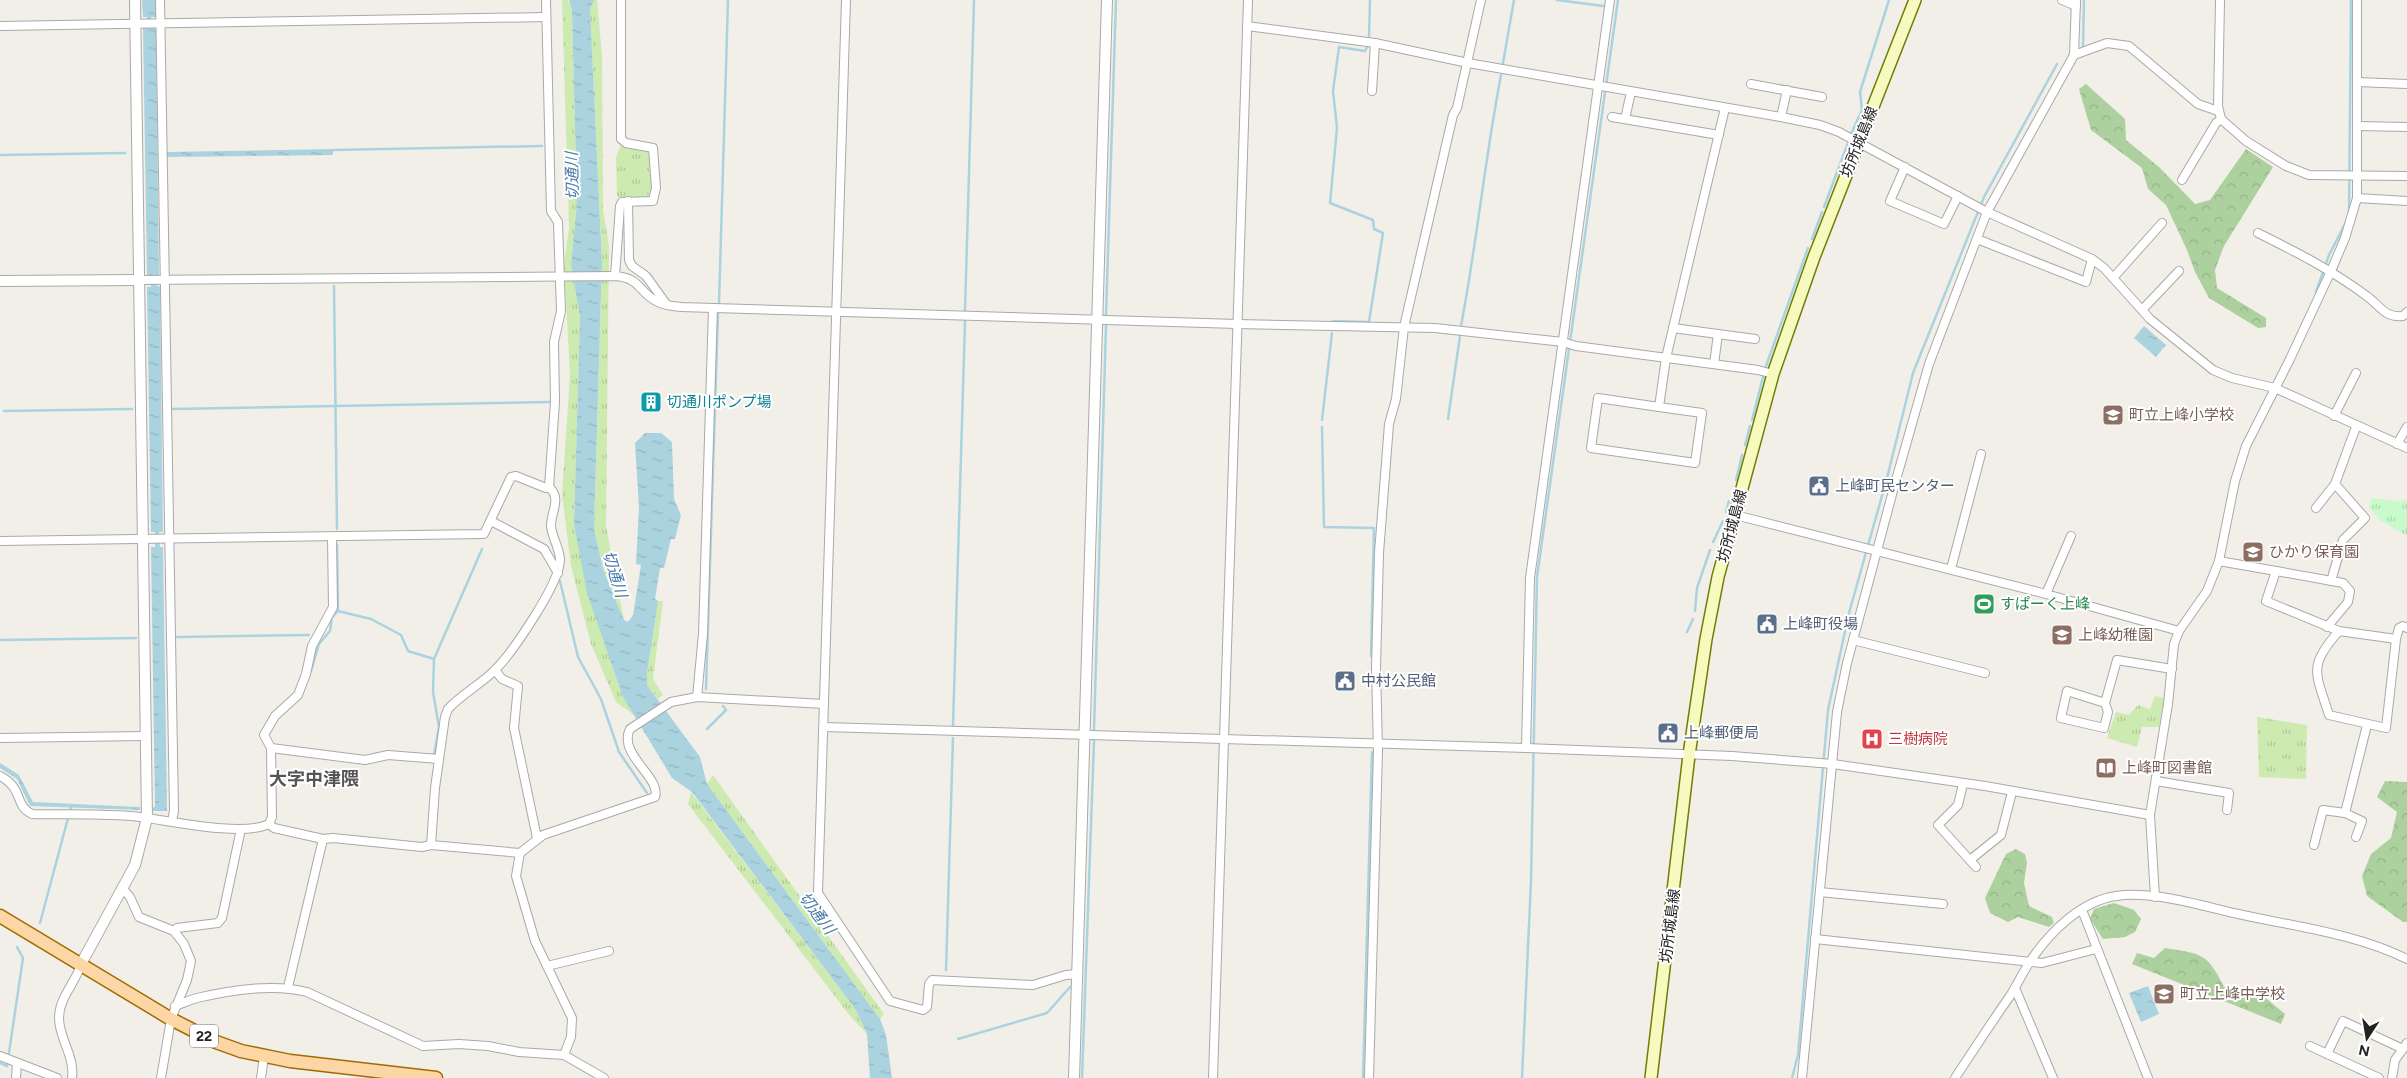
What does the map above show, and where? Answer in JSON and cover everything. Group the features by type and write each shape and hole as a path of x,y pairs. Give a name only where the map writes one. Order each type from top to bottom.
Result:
{"main road":[{"name":"坊所城島線","path":"1651,1078 1689,755 1713,604 1773,374 1814,256 1915,0"},
{"name":"22","path":"0,916 171,1019 216,1042 264,1057 436,1078"}],"street":[{"path":"135,0 149,24 157,281 169,539 174,811 172,822"},
{"path":"72,1078 72,1059 63,1040 59,1018 63,999 124,890 135,865 147,818 138,280 149,24 160,0"},
{"path":"546,0 551,210 558,222 561,277 560,311 554,342 555,402 549,487"},
{"path":"614,276 620,206 622,202 628,201 653,201 656,188 653,148 626,143 621,139 621,0"},
{"path":"846,0 818,893 890,1001 923,1010 927,1007 929,984 932,980 1033,985 1066,975 1078,974"},
{"path":"1074,1078 1107,0"},
{"path":"1213,1078 1248,0"},
{"path":"1369,1078 1377,744 1379,553 1389,424 1396,399 1404,327 1426,222 1435,196 1468,63 1481,0"},
{"path":"1532,748 1530,578 1563,342 1603,87 1610,0"},
{"path":"1802,1078 1837,712 1871,549 1929,364 1988,212 2074,56 2076,3 2062,0"},
{"path":"2220,0 2218,111 2221,119 2246,141 2286,166 2309,175 2407,176"},
{"path":"2155,897 2150,815 2174,644 2179,631 2207,592 2219,561 2235,481 2246,446 2331,271 2345,238 2357,198 2357,0"},
{"path":"0,26 546,17"},
{"path":"1247,26 1375,43 1468,63 1820,125 1860,142 1988,212 2092,259 2114,278 2142,310 2213,370 2232,378 2275,388 2356,427 2407,448"},
{"path":"1372,91 1375,43"},
{"path":"2074,56 2107,43 2129,46 2198,104 2218,111"},
{"path":"2356,82 2407,84"},
{"path":"1751,84 1822,97"},
{"path":"1781,117 1787,90"},
{"path":"1626,119 1631,92"},
{"path":"1659,407 1666,358 1726,108"},
{"path":"1612,117 1719,135"},
{"path":"2182,180 2221,119"},
{"path":"2356,126 2407,127"},
{"path":"1904,167 1890,201 1944,224 1958,196"},
{"path":"2357,198 2407,201"},
{"path":"628,201 629,260 632,266 646,276 667,305"},
{"path":"2114,278 2162,223"},
{"path":"2258,233 2322,265 2370,299 2381,311 2388,315 2403,316 2407,312"},
{"path":"1977,239 2086,282 2092,259"},
{"path":"2142,310 2179,271"},
{"path":"0,281 614,276 631,279 657,302 667,305 1098,320 1434,328 1563,342 1576,346 1714,364 1773,374"},
{"path":"697,697 703,634 713,308"},
{"path":"1673,328 1755,339"},
{"path":"1714,364 1718,334"},
{"path":"2334,416 2356,373"},
{"path":"1598,398 1659,407 1702,413 1695,463 1591,448 1598,398"},
{"path":"2316,508 2334,484 2356,427"},
{"path":"2397,444 2407,427"},
{"path":"1951,569 1981,454"},
{"path":"0,541 484,534 511,477 516,476 546,488 549,487 556,493 557,500 551,520 552,532 560,560 555,582 523,633 495,670 448,709 445,717 439,759 432,845"},
{"path":"2331,581 2343,540 2364,518 2334,484"},
{"path":"1735,515 1951,569 2179,631"},
{"path":"491,521 544,549 558,572"},
{"path":"2046,594 2071,536"},
{"path":"0,776 16,787 26,811 32,814 147,818 241,829 259,829 270,824 272,817 271,748 264,735 275,716 298,695 306,674 312,646 333,607 332,537"},
{"path":"2219,561 2343,583 2350,591 2348,602 2327,627"},
{"path":"2276,571 2266,601 2339,632 2396,639"},
{"path":"2339,632 2322,650 2315,670 2328,715 2386,728 2396,639 2399,628 2403,626 2407,628"},
{"path":"1853,640 1985,673"},
{"path":"2105,703 2067,691 2061,718 2104,728 2108,712 2105,703 2117,660 2172,669"},
{"path":"495,670 502,679 518,686 514,728 537,838"},
{"path":"564,1055 572,1037 572,1018 535,941 516,876 520,854 537,838 655,796 655,788 629,748 627,734 630,729 671,702 697,697 824,704"},
{"path":"2345,813 2367,725"},
{"path":"824,728 1532,748 1833,764 2150,815"},
{"path":"0,738 146,736"},
{"path":"271,748 364,760 388,755 439,759"},
{"path":"2156,781 2229,794 2227,810"},
{"path":"1963,784 1958,805 1938,826 1976,868"},
{"path":"1970,860 2001,835 2012,792"},
{"path":"2314,845 2322,810 2345,813 2362,821 2356,837"},
{"path":"270,824 274,828 323,839 351,839 422,847 432,845 520,854"},
{"path":"174,931 178,928 218,923 222,918 241,829"},
{"path":"288,987 323,839"},
{"path":"124,890 130,897 139,917 174,931 184,944 191,960 187,980 171,1019 161,1078"},
{"path":"1820,892 1944,904"},
{"path":"1955,1078 2015,988 2031,960 2046,940 2082,910 2097,901 2116,896 2155,897 2333,934 2391,951 2407,959"},
{"path":"2082,910 2148,1078"},
{"path":"1816,939 2031,960 2042,963 2096,949"},
{"path":"547,966 609,951"},
{"path":"175,1006 195,998 232,992 288,987 306,992 423,1046 469,1044 519,1052 564,1055 604,1078"},
{"path":"2015,988 2052,1078"},
{"path":"2327,1054 2343,1021 2405,1046 2395,1060 2392,1078"},
{"path":"2310,1046 2379,1078"},
{"path":"1,1057 57,1078"},
{"path":"261,1078 264,1057"},
{"path":"16,1063 16,1078"}],"green space":[{"path":"562,0 568,0 572,11 577,203 571,265 580,317 574,524 623,697 634,715 616,702 591,644 571,566 562,494 570,375 564,264 569,228"},
{"path":"594,0 597,0 602,55 603,209 609,246 606,526 624,620 604,572 594,529 602,262 590,9"},
{"path":"2086,84 2125,119 2126,140 2159,167 2195,204 2210,200 2246,149 2273,167 2224,246 2215,270 2217,288 2266,318 2266,327 2258,328 2209,298 2195,272 2166,205 2148,189 2142,168 2091,130 2079,89"},
{"path":"620,146 649,152 652,190 647,197 617,197 616,158"},
{"path":"2372,498 2401,502 2402,499 2407,501 2407,536 2380,520 2369,508"},
{"path":"658,601 663,601 653,679 663,695 658,699 647,685 647,674"},
{"path":"2155,696 2164,698 2159,727 2142,727 2137,747 2107,738 2116,712 2129,715 2138,705 2150,709"},
{"path":"2257,717 2307,725 2306,779 2259,777"},
{"path":"713,775 884,1014 880,1019 707,784"},
{"path":"2385,781 2407,782 2407,922 2403,922 2367,896 2362,876 2371,854 2391,838 2397,812 2377,797"},
{"path":"691,792 856,1010 867,1034 850,1016 688,804"},
{"path":"2016,849 2025,854 2027,863 2024,883 2029,906 2052,917 2054,923 2049,927 2018,917 2008,922 1990,913 1985,898 2006,854"},
{"path":"2114,903 2134,910 2141,919 2135,932 2125,937 2103,939 2090,919 2094,909"},
{"path":"2165,948 2202,957 2213,967 2224,987 2267,999 2285,1014 2281,1024 2132,964 2137,953 2154,958"}],"water":[{"path":"142,0 156,0 156,17 151,17 152,28 156,28 159,275 156,276 156,285 160,287 163,532 159,532 160,547 163,547 167,811 153,811 153,807 155,807 151,547 155,547 155,532 151,532 147,287 151,287 151,276 147,276 143,28 147,28 147,17 143,17"},
{"path":"569,0 594,0 590,9 602,262 594,529 604,572 624,620 628,622 633,615 641,565 636,564 639,508 635,443 645,433 661,433 672,442 674,499 681,515 675,539 671,539 664,568 660,568 655,599 658,601 647,685 700,757 707,784 880,1019 886,1035 892,1078 870,1078 867,1034 856,1010 692,792 672,778 623,697 587,593 574,524 580,317 571,265 577,203 572,11"},
{"path":"333,149 333,155 167,157 167,152"},
{"path":"2144,326 2166,345 2156,357 2134,338"},
{"path":"0,763 19,775 33,802 140,807 140,810 30,806 17,779 0,768"},
{"path":"2148,986 2159,1014 2141,1022 2129,993"}],"waterway":[{"path":"719,303 728,0"},
{"path":"965,311 974,0"},
{"path":"1106,316 1116,0"},
{"path":"1369,36 1370,0"},
{"path":"1503,63 1514,0"},
{"path":"1557,0 1603,6"},
{"path":"1522,1078 1531,881 1537,577 1618,0"},
{"path":"1852,132 1862,110 1860,92 1889,0"},
{"path":"2083,46 2084,0"},
{"path":"2349,215 2351,0"},
{"path":"1333,321 1369,322 1383,233 1374,229 1373,220 1330,203 1337,128 1333,91 1339,47 1365,51 1367,47"},
{"path":"1792,1078 1798,1055 1828,710 1849,613 1887,478 1913,373 1984,197 2057,64"},
{"path":"1461,326 1501,75"},
{"path":"1824,207 1848,143"},
{"path":"333,150 542,146"},
{"path":"0,155 125,153"},
{"path":"1812,239 1822,212"},
{"path":"2316,292 2329,255 2347,220"},
{"path":"1766,366 1808,248"},
{"path":"334,286 337,529"},
{"path":"706,689 718,312"},
{"path":"953,725 965,321"},
{"path":"1094,729 1106,326"},
{"path":"1322,420 1332,333"},
{"path":"1448,419 1460,336"},
{"path":"1752,420 1763,377"},
{"path":"172,409 549,402"},
{"path":"4,411 132,409"},
{"path":"1745,445 1750,426"},
{"path":"1322,427 1324,527 1374,528 1371,656"},
{"path":"1736,480 1742,455"},
{"path":"1726,512 1729,501"},
{"path":"1713,542 1723,521"},
{"path":"337,545 338,611 371,619 401,635 408,651 434,659 433,692 439,727 434,755"},
{"path":"434,659 482,549"},
{"path":"1695,611 1697,588 1710,550"},
{"path":"560,581 578,657 601,699 619,752 647,793"},
{"path":"311,671 319,644 330,631 332,617 338,611"},
{"path":"1687,632 1693,619"},
{"path":"177,637 309,635"},
{"path":"0,640 136,638"},
{"path":"707,729 726,710 723,706"},
{"path":"946,970 953,738"},
{"path":"1082,1078 1094,741"},
{"path":"1363,1078 1372,752"},
{"path":"40,923 71,807"},
{"path":"0,1063 7,1066 23,958 17,947"},
{"path":"958,1039 1047,1013 1070,987"}],"place":[{"name":"切通川ポンプ場","path":"651,402"},
{"name":"町立上峰小学校","path":"2113,415"},
{"name":"上峰町民センター","path":"1819,486"},
{"name":"ひかり保育園","path":"2253,552"},
{"name":"すぱーく上峰","path":"1984,604"},
{"name":"上峰町役場","path":"1767,624"},
{"name":"上峰幼稚園","path":"2062,635"},
{"name":"中村公民館","path":"1345,681"},
{"name":"上峰郵便局","path":"1668,733"},
{"name":"三樹病院","path":"1872,739"},
{"name":"上峰町図書館","path":"2106,768"},
{"name":"町立上峰中学校","path":"2164,994"}],"district":[{"name":"大字中津隈","path":"314,779"}],"water label":[{"name":"切通川","path":"572,176"},
{"name":"切通川","path":"615,574"},
{"name":"切通川","path":"817,913"}]}
